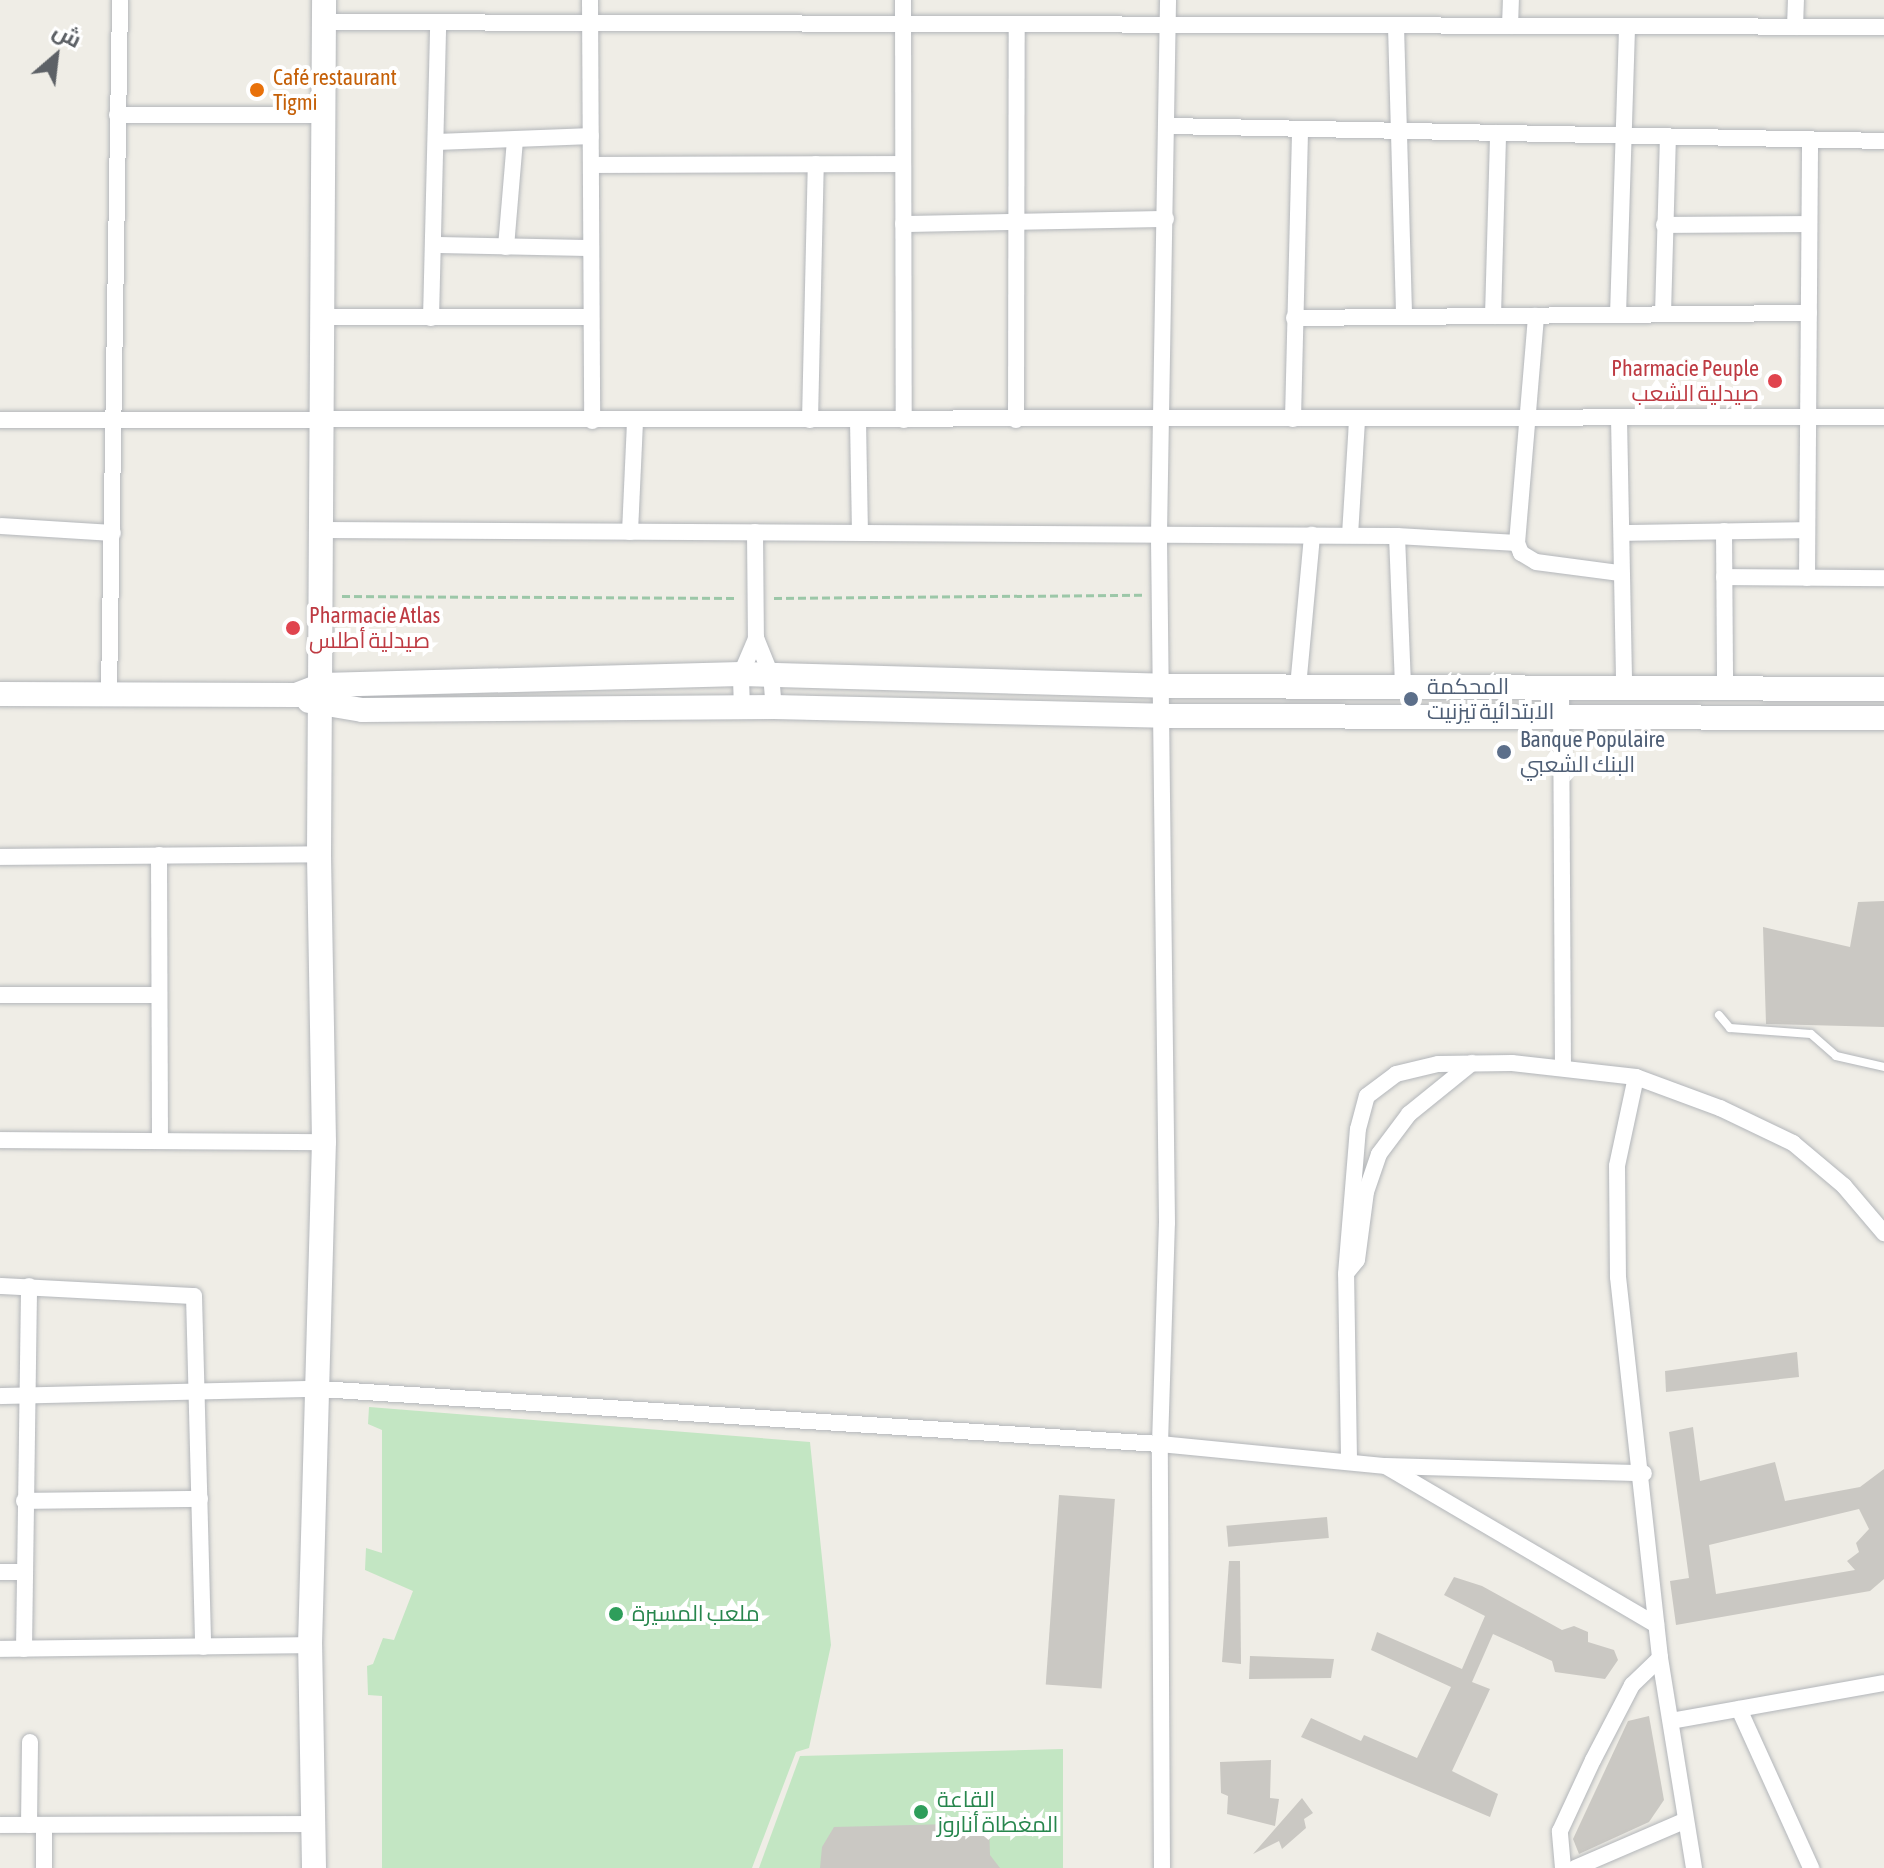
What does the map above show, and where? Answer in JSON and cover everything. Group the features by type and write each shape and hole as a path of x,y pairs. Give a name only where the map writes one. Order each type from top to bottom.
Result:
{"main road":[{"path":"314,1868 310,1645 320,1389 324,1142 319,854 324,11"},
{"path":"322,696 741,674 1164,686 1884,689"},
{"path":"0,694 296,695 1163,716 1872,718 1859,689"}],"street":[{"path":"109,694 120,0"},
{"path":"590,0 592,421"},
{"path":"903,0 904,420"},
{"path":"1162,1868 1160,1444 1167,1223 1164,686 1159,534 1169,126 1168,0"},
{"path":"1510,26 1511,0"},
{"path":"1795,27 1796,0"},
{"path":"324,11 438,22 1884,27"},
{"path":"431,318 438,142 438,22"},
{"path":"1016,420 1017,24"},
{"path":"1396,26 1404,316"},
{"path":"1618,315 1621,135 1627,26"},
{"path":"117,115 322,115"},
{"path":"1169,126 1884,141"},
{"path":"1293,419 1300,129"},
{"path":"1493,316 1498,133"},
{"path":"438,142 591,136"},
{"path":"1663,314 1668,136"},
{"path":"506,247 515,139"},
{"path":"1807,578 1810,139"},
{"path":"810,420 816,164"},
{"path":"591,165 903,164"},
{"path":"903,224 1166,219"},
{"path":"1664,225 1808,224"},
{"path":"434,245 591,248"},
{"path":"1294,318 1809,313"},
{"path":"1536,316 1517,543 1521,553 1536,562 1620,573"},
{"path":"321,317 591,317"},
{"path":"0,420 1884,417"},
{"path":"1619,418 1624,690"},
{"path":"1350,535 1357,419"},
{"path":"858,420 860,533"},
{"path":"630,532 635,421"},
{"path":"1,526 113,533"},
{"path":"322,530 1350,535 1517,543"},
{"path":"1622,533 1806,530"},
{"path":"1724,531 1725,688"},
{"path":"755,532 756,638 771,675 774,707"},
{"path":"1298,687 1312,535"},
{"path":"1397,536 1403,688"},
{"path":"1724,577 1884,578"},
{"path":"742,708 741,674 756,638"},
{"path":"1561,689 1563,1065"},
{"path":"0,857 319,854"},
{"path":"159,855 157,995 160,1140"},
{"path":"0,995 157,995"},
{"path":"1349,1460 1346,1274 1360,1114 1367,1096 1379,1083 1411,1069 1472,1063 1563,1065 1636,1077 1720,1108 1793,1143 1844,1186 1884,1233"},
{"path":"1346,1274 1357,1260 1373,1164 1409,1114 1472,1063"},
{"path":"1636,1077 1621,1136 1615,1204 1618,1277 1644,1473 1660,1658 1694,1868"},
{"path":"0,1140 324,1142"},
{"path":"1355,1158 1373,1164"},
{"path":"0,1286 192,1294 199,1392 203,1647"},
{"path":"24,1649 29,1286"},
{"path":"0,1396 320,1389 1160,1444 1386,1466 1644,1473"},
{"path":"1386,1466 1656,1625"},
{"path":"24,1501 200,1499"},
{"path":"0,1572 24,1572"},
{"path":"0,1649 310,1645"},
{"path":"1563,1868 1560,1831 1586,1774 1632,1685 1660,1658"},
{"path":"1671,1721 1884,1683"},
{"path":"1739,1709 1811,1868"},
{"path":"30,1742 44,1868"},
{"path":"1575,1868 1684,1821"},
{"path":"0,1825 313,1824"}],"lane":[{"path":"1719,1015 1730,1028 1811,1034 1836,1056 1884,1067"}],"green space":[{"name":"ملعب المسيرة","path":"369,1407 810,1442 831,1645 809,1748 796,1752 752,1868 382,1868 382,1696 368,1695 367,1666 373,1664 383,1638 394,1640 413,1591 365,1570 366,1548 382,1553 382,1430 368,1424"},
{"name":"القاعة المغطاة أناروز","path":"1063,1749 1063,1868 759,1868 800,1756"}],"building":[{"path":"1884,901 1884,1027 1766,1024 1763,927 1850,947 1858,902"},
{"path":"1797,1352 1799,1377 1666,1392 1665,1371"},
{"path":"1693,1427 1700,1481 1775,1462 1785,1501 1860,1487 1884,1469 1884,1579 1870,1591 1676,1625 1670,1581 1689,1578 1669,1432","holes":["1859,1509 1869,1529 1856,1543 1859,1552 1847,1561 1855,1570 1716,1594 1709,1545"]},
{"path":"1059,1495 1115,1499 1102,1688 1046,1685"},
{"path":"1327,1517 1329,1538 1228,1547 1226,1526"},
{"path":"1229,1561 1240,1561 1241,1664 1222,1662"},
{"path":"1454,1577 1482,1586 1562,1630 1574,1626 1588,1632 1588,1642 1614,1650 1618,1660 1605,1679 1555,1672 1552,1661 1493,1634 1472,1682 1490,1689 1452,1771 1498,1794 1490,1817 1301,1737 1311,1718 1361,1741 1364,1735 1417,1758 1451,1687 1371,1650 1377,1632 1462,1669 1485,1616 1444,1595"},
{"path":"1250,1656 1334,1659 1331,1678 1249,1679"},
{"path":"1649,1716 1664,1800 1649,1822 1579,1854 1573,1839 1628,1721"},
{"path":"1271,1760 1270,1798 1279,1799 1275,1826 1227,1814 1228,1796 1221,1793 1220,1762"},
{"path":"1302,1798 1313,1813 1304,1819 1306,1828 1282,1849 1279,1841 1253,1854"},
{"path":"989,1823 990,1855 1000,1868 820,1868 822,1847 834,1827"}],"place":[{"name":"Café restaurant Tigmi","path":"257,90"},
{"name":"Pharmacie Peuple صيدلية الشعب","path":"1775,381"},
{"name":"Pharmacie Atlas صيدلية أطلس","path":"293,628"},
{"name":"المحكمة الابتدائية تيزنيت","path":"1411,699"},
{"name":"Banque Populaire البنك الشعبي","path":"1504,752"},
{"name":"ملعب المسيرة","path":"616,1614"},
{"name":"القاعة المغطاة أناروز","path":"921,1812"}]}
